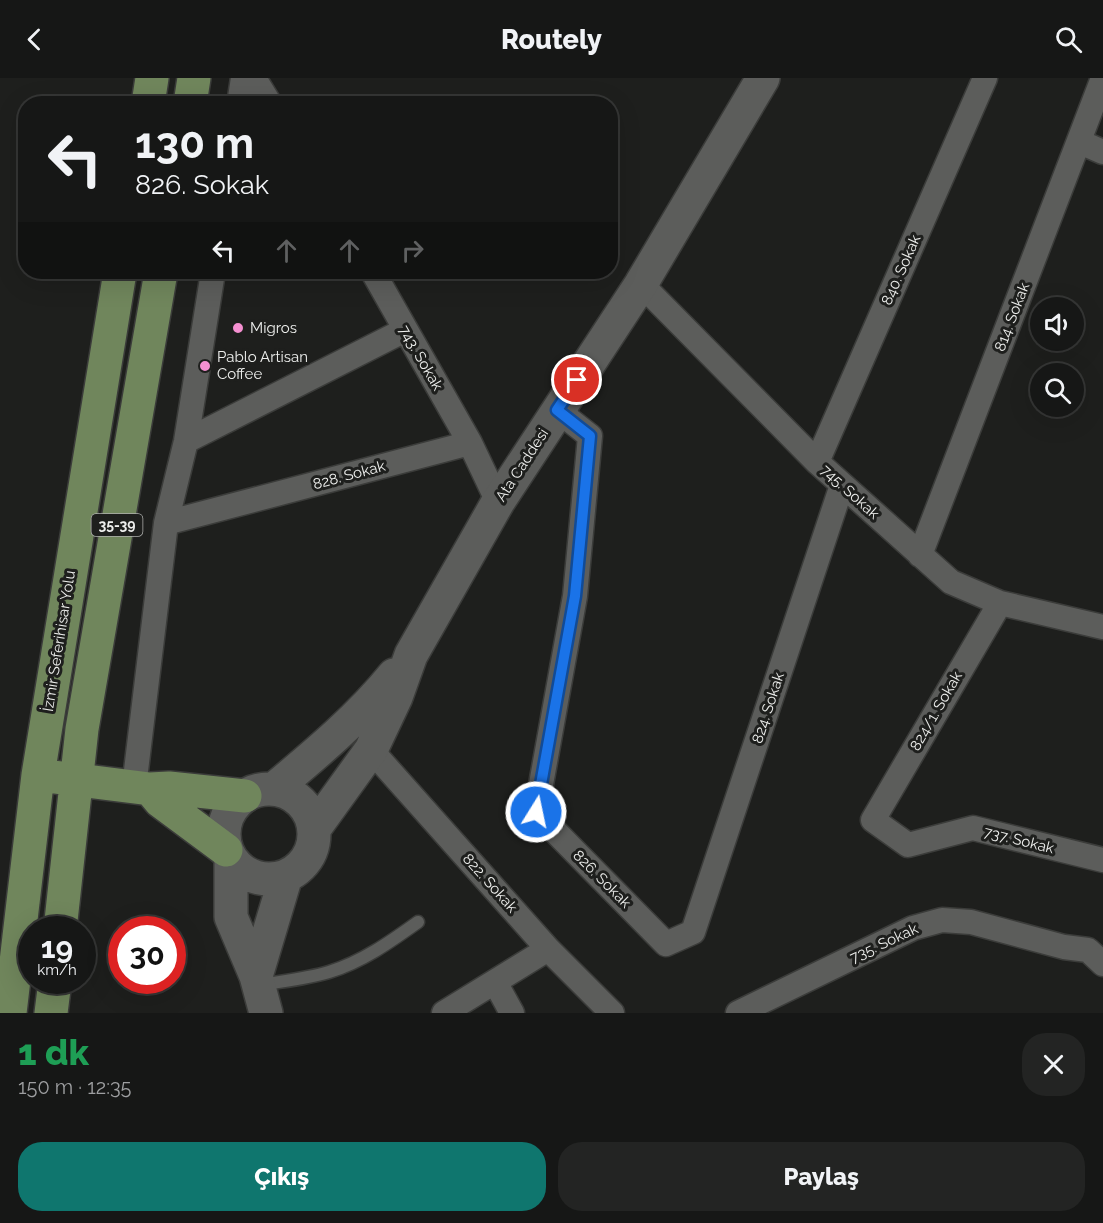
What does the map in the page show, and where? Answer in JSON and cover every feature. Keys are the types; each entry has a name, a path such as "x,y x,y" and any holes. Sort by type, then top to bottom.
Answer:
{"main road":[{"path":"149,96 152,78"},
{"path":"191,96 194,78"},
{"name":"Ata Caddesi","path":"314,829 371,750 396,697 411,655 498,502 641,284 763,78"},
{"name":"İzmir Seferihisar Yolu","path":"10,1013 38,775 119,279"},
{"name":"35-39","path":"62,916 82,729 160,279"},
{"path":"260,992 231,917 229,854 224,835 226,820 233,806 259,793 333,740 373,701 411,655"},
{"path":"38,775 142,788 288,793 301,802 310,815 314,829 313,843 308,857 286,876 272,879 257,878 244,872 229,854 142,788"},
{"path":"260,992 286,876"},
{"path":"51,1013 53,994"}],"street":[{"path":"240,96 243,78"},
{"path":"254,78 265,96"},
{"name":"840. Sokak","path":"817,462 986,78"},
{"name":"814. Sokak","path":"920,555 1103,78"},
{"path":"1080,142 1103,152"},
{"path":"142,788 166,523 186,441 212,279"},
{"name":"743. Sokak","path":"377,279 470,444"},
{"name":"745. Sokak","path":"641,284 817,462 951,582 1000,603 1103,627"},
{"path":"186,441 405,330"},
{"name":"826. Sokak","path":"557,410 590,436 575,596 536,812 666,944 693,932"},
{"path":"470,444 498,502"},
{"name":"828. Sokak","path":"166,523 470,444"},
{"name":"824. Sokak","path":"693,932 842,485"},
{"name":"824/1. Sokak","path":"873,820 1000,603"},
{"name":"822. Sokak","path":"371,750 548,949 612,1013"},
{"name":"737. Sokak","path":"873,820 908,845 972,828 1103,860"},
{"name":"735. Sokak","path":"738,1013 913,928 942,920 970,922 1088,950 1103,964"},
{"path":"444,1013 548,949"},
{"path":"495,982 512,1013"}],"lane":[{"path":"260,992 352,963 390,943 418,922"}],"place":[{"name":"Migros","path":"238,328"},
{"name":"Pablo Artisan Coffee","path":"205,366"}],"route":[{"path":"536,812 575,596 590,436 557,410 577,380"}]}
